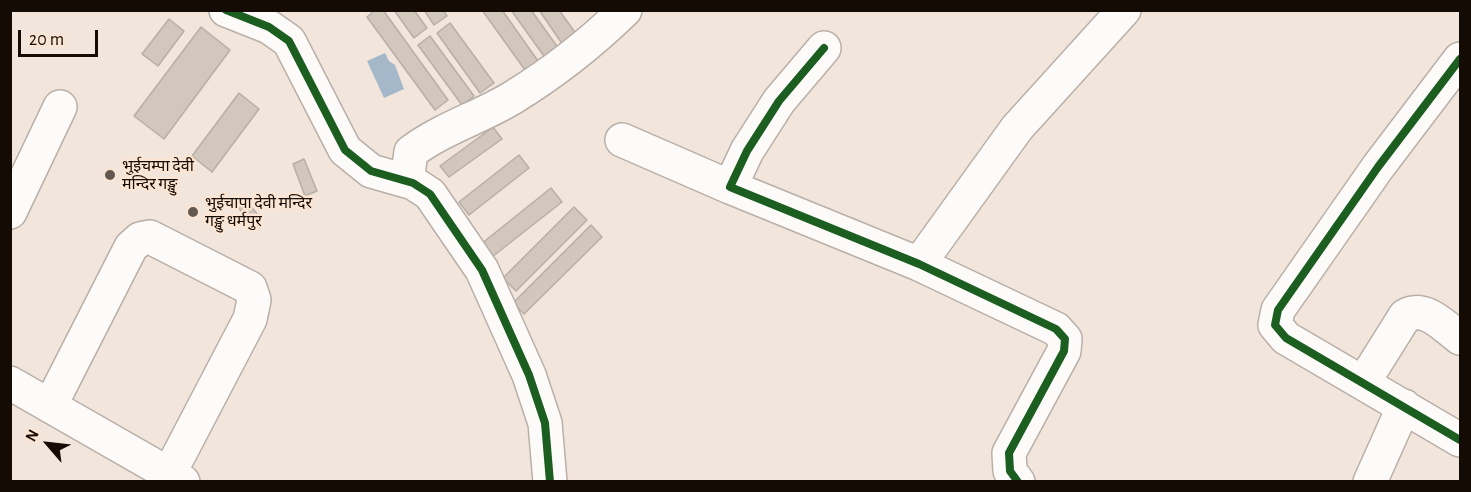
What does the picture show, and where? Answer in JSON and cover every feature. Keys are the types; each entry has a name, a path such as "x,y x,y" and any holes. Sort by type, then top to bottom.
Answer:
{"street":[{"path":"226,10 269,27 289,41 345,150 370,171 407,181 430,194 482,270 529,375 542,414 550,482"},
{"path":"407,181 411,152 434,135 511,98 587,47 625,10"},
{"path":"919,264 1017,128 1124,10"},
{"path":"730,187 747,151 779,101 824,48"},
{"path":"1461,59 1378,166 1278,310 1275,325 1286,338 1461,440"},
{"path":"10,212 60,107"},
{"path":"622,140 919,264 1056,329 1065,339 1064,351 1009,453 1010,471 1018,482"},
{"path":"10,383 50,406 176,478 250,319 254,300 250,288 150,237 140,239 131,247 50,406"},
{"path":"1363,383 1405,316 1413,311 1422,311 1461,338"},
{"path":"1370,482 1404,406"}],"water":[{"path":"385,53 389,61 395,65 404,89 384,98 367,61"}],"building":[{"path":"375,10 383,10 448,100 435,110 367,17"},
{"path":"394,10 414,10 427,28 414,38"},
{"path":"424,10 443,10 447,16 434,25"},
{"path":"482,10 502,10 538,61 525,70"},
{"path":"511,10 531,10 559,49 546,59"},
{"path":"539,10 559,10 577,35 563,45"},
{"path":"169,19 184,31 158,66 142,54"},
{"path":"450,23 494,83 480,93 437,33"},
{"path":"201,27 230,50 164,139 134,116"},
{"path":"430,36 474,96 462,105 418,45"},
{"path":"239,93 259,109 212,172 192,156"},
{"path":"493,127 502,139 449,177 440,166"},
{"path":"519,155 529,168 469,215 459,202"},
{"path":"304,159 317,191 305,196 293,164"},
{"path":"551,188 562,202 492,257 481,244"},
{"path":"245,200 260,217 252,224 237,206"},
{"path":"574,207 587,220 516,291 503,278"},
{"path":"591,225 602,237 524,314 513,303"}],"cycle path":[{"path":"226,10 269,27 289,41 345,150 371,171 413,183 430,194 482,270 529,375 545,423 550,482"},
{"path":"824,48 779,101 747,151 730,187 919,264 1056,329 1065,339 1064,351 1009,453 1010,471 1018,482"},
{"path":"1460,59 1378,167 1278,310 1275,325 1286,338 1460,440"}],"place":[{"name":"भुईचम्पा देवी मन्दिर गङ्खु","path":"110,175"},
{"name":"भुईचापा देवी मन्दिर गङ्खु धर्मपुर","path":"193,212"}]}
